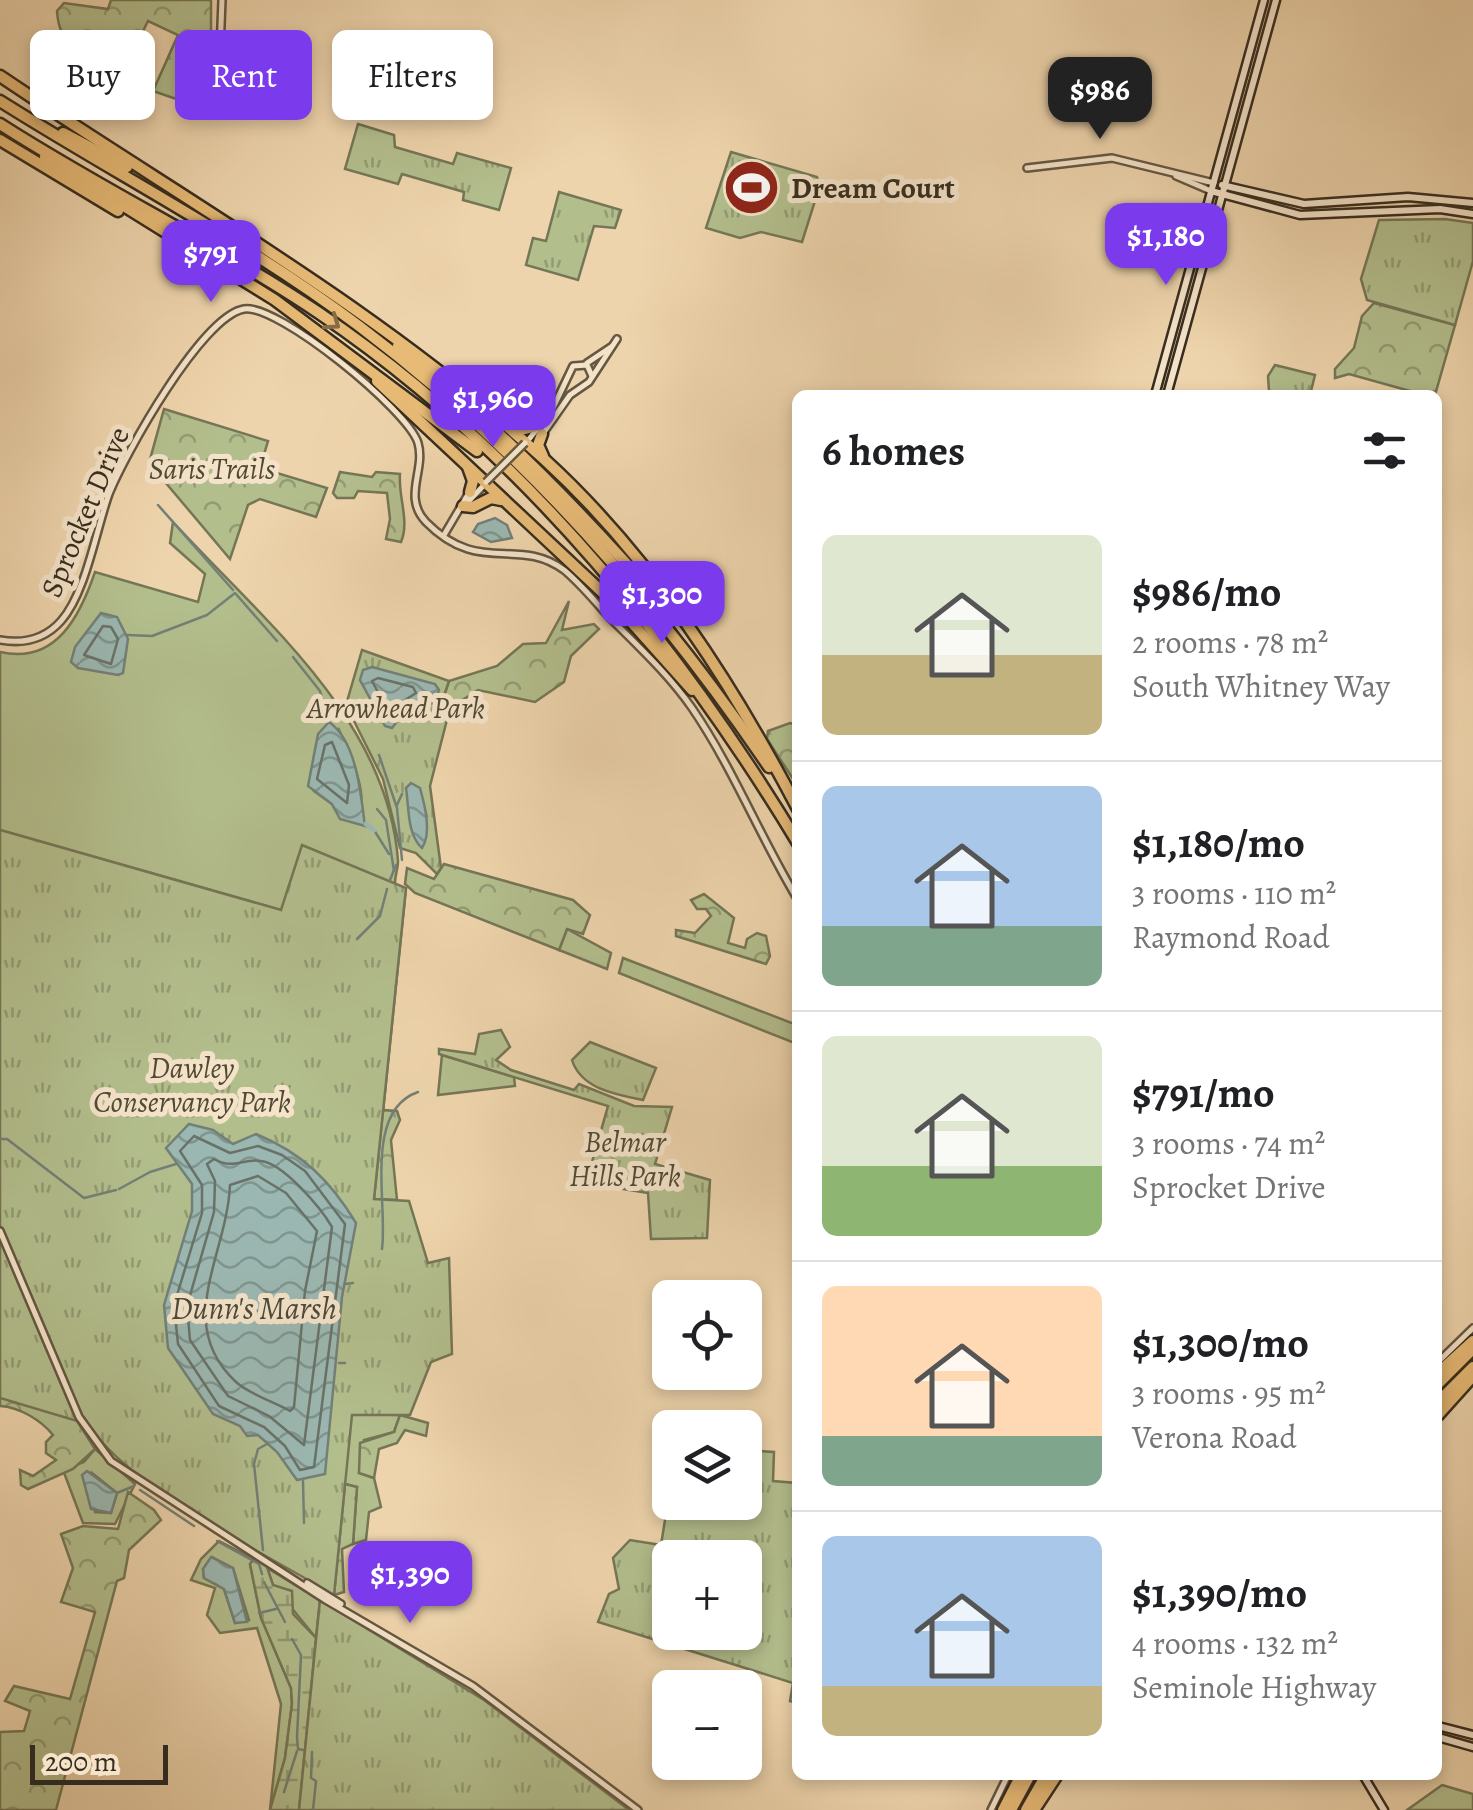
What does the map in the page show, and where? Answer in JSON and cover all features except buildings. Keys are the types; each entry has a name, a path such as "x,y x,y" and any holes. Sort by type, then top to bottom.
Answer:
{"highway":[{"path":"0,79 327,288 414,349 547,461 658,586 745,712 792,798"},
{"path":"0,101 195,203"},
{"path":"0,101 297,282 449,398 543,487 640,595 698,667 792,800"},
{"path":"4,127 64,170 319,331 451,430 546,510"},
{"path":"4,127 228,254 332,322 437,406 546,510 632,603 739,751 792,834"},
{"path":"0,140 91,196 204,255"},
{"path":"327,288 458,393 534,464 591,521 704,652"},
{"path":"319,331 486,482 646,637 739,751"},
{"path":"508,427 540,430 538,445 547,461"},
{"path":"467,466 474,480 470,492"},
{"path":"463,506 474,507 491,498 506,503"},
{"path":"1442,1369 1473,1341"},
{"path":"1442,1380 1473,1349"},
{"path":"1442,1398 1473,1367"},
{"path":"1442,1411 1473,1376"},
{"path":"1003,1810 1018,1780"},
{"path":"1011,1810 1027,1780"},
{"path":"1026,1810 1043,1780"},
{"path":"1034,1810 1054,1780"}],"main road":[{"path":"1156,390 1264,0"},
{"path":"1169,390 1276,0"},
{"path":"1213,187 1300,216 1440,209 1473,214"},
{"path":"1223,190 1304,204 1408,197 1473,203"},
{"path":"1442,1727 1473,1736"},
{"path":"1442,1738 1473,1747"},
{"path":"1367,1780 1384,1810"}],"street":[{"path":"221,30 222,0"},
{"path":"1027,168 1112,158 1213,187"},
{"name":"Sprocket Drive","path":"0,640 36,639 53,629 71,606 112,487 160,399 216,324 246,308 277,316 408,424 420,454 414,490 417,508 444,536"},
{"path":"463,506 540,430 581,386 591,379 616,341 584,364 574,366 540,430"},
{"path":"584,364 590,368 591,379"},
{"path":"569,376 581,386"},
{"path":"486,482 478,482 470,492 444,536 481,555 523,554 550,562 580,586 694,711 792,889"},
{"path":"0,1231 79,1418 111,1461 492,1699 638,1810"},
{"path":"1442,1358 1473,1328"},
{"path":"990,1810 1005,1780"}],"green space":[{"path":"111,0 211,0 211,30 175,30 175,34 148,21 144,30 61,30 57,11 64,3 108,9"},
{"path":"175,42 175,99 155,92"},
{"path":"358,124 394,135 395,147 453,164 457,153 511,168 499,210 463,200 464,192 402,174 398,184 345,169"},
{"path":"731,152 817,177 820,185 802,242 761,232 740,238 706,228"},
{"path":"559,192 621,210 615,228 594,226 578,280 526,265 533,238 546,241"},
{"path":"1445,219 1473,223 1473,261 1455,325 1367,300 1361,279 1379,220"},
{"path":"1374,303 1455,325 1436,390 1406,390 1349,374 1335,378 1335,369 1354,348 1362,316"},
{"path":"1275,365 1315,375 1311,390 1269,390 1268,376"},
{"name":"Saris Trails","path":"164,409 268,441 260,468 327,488 316,517 260,499 248,505 230,559 149,463"},
{"path":"340,472 372,477 376,472 400,474 404,526 401,542 386,539 390,519 387,493 358,491 354,498 337,498 333,493"},
{"path":"173,522 281,635 346,718 371,762 389,810 398,861 395,883 281,910 0,830 0,652 20,654 51,644 73,620 95,572 198,602 205,574 170,543","holes":["339,730 360,788 362,800 356,820 341,819 332,804 314,791"]},
{"path":"569,601 562,630 594,624 599,629 571,656 564,682 535,702 478,690 450,708 441,705 449,681 497,666 523,644 546,643"},
{"name":"Arrowhead Park","path":"362,650 449,681 441,704 450,708 430,786 441,868 437,874 416,853 400,848 383,779 346,705"},
{"path":"792,724 792,777 767,739 768,731"},
{"name":"Dawley Conservancy Park","path":"0,830 281,910 302,845 406,888 374,1199 409,1201 428,1263 449,1258 452,1354 431,1362 410,1415 352,1415 334,1595 162,1493 103,1443 84,1418 77,1421 0,1398"},
{"path":"444,864 573,900 590,915 583,934 567,929 559,950 415,893 405,884 407,868 434,879"},
{"path":"406,888 352,1414 400,1415 394,1432 364,1440 359,1473 374,1478 381,1507 369,1512 366,1540 353,1544 357,1487 345,1484 334,1595 317,1584"},
{"path":"704,894 734,918 728,943 745,948 747,939 757,933 766,936 770,956 766,964 676,936 676,930 695,933 711,916 706,909 697,909 691,900"},
{"path":"567,929 611,953 607,969 559,950"},
{"path":"623,958 792,1023 792,1042 619,973"},
{"name":"Belmar Hills Park","path":"501,1030 510,1047 496,1060 511,1070 574,1090 579,1084 634,1106 672,1107 655,1164 710,1180 707,1238 651,1239 648,1193 586,1183 608,1106 439,1054 439,1049 475,1054 479,1034"},
{"path":"590,1042 656,1068 643,1100 601,1089 583,1078 572,1060"},
{"path":"442,1055 514,1077 515,1086 438,1095"},
{"path":"383,1110 397,1111 400,1120 391,1140 397,1200 374,1199"},
{"path":"0,1244 77,1421 95,1449 73,1469 28,1489 21,1485 20,1470 33,1476 56,1460 46,1453 46,1442 53,1435 48,1429 22,1412 0,1406"},
{"path":"400,1415 428,1423 426,1436 405,1430 397,1443 379,1449 374,1478 359,1473 360,1443 394,1432"},
{"path":"95,1449 135,1484 115,1524 83,1523 63,1470 84,1462","holes":["92,1473 117,1493 111,1513 95,1512"]},
{"path":"762,1451 774,1452 773,1481 792,1483 792,1683 762,1673 762,1670 688,1650 762,1650 762,1540 662,1540 665,1520 762,1520"},
{"path":"345,1484 357,1487 353,1544 342,1549 344,1592 334,1595"},
{"path":"128,1492 154,1510 161,1520 129,1550 124,1578 117,1581 56,1810 0,1810 0,1732 24,1731 30,1711 5,1701 14,1686 70,1699 95,1612 61,1602 73,1568 61,1534 83,1526 118,1529"},
{"path":"630,1540 652,1544 652,1639 598,1622 609,1594 619,1589 613,1558"},
{"path":"219,1541 254,1559 250,1564 261,1618 291,1688 285,1758 270,1810 281,1704 257,1628 220,1633 207,1615 215,1588 191,1580 201,1559","holes":["212,1557 233,1568 249,1620 235,1623 224,1589 204,1578 203,1569"]},
{"path":"254,1559 267,1567 273,1585 292,1591 293,1614 316,1638 299,1810 270,1810 285,1758 291,1688 261,1618 250,1564"},
{"path":"267,1568 320,1600 316,1638 273,1585"},
{"path":"320,1600 484,1700 629,1810 299,1810"},
{"path":"1442,1785 1473,1794 1473,1810 1407,1810"}],"water":[{"path":"495,518 507,525 512,538 491,542 473,532 478,524"},
{"path":"101,613 117,617 128,639 123,673 118,675 78,668 71,662 75,647"},
{"path":"372,667 435,684 439,690 435,703 408,707 392,728 385,726 360,680 363,670"},
{"path":"329,722 339,731 352,757 365,826 340,819 332,804 308,786 318,734"},
{"path":"411,783 420,788 425,811 427,835 422,848 410,820 406,788"},
{"name":"Dunn's Marsh","path":"189,1124 213,1130 233,1144 256,1134 287,1150 325,1181 356,1223 342,1297 325,1474 297,1480 277,1452 258,1435 247,1436 240,1426 213,1414 168,1348 164,1305 192,1211 192,1184 166,1148"},
{"path":"87,1471 117,1493 111,1513 91,1509 82,1475"},
{"path":"211,1557 233,1568 247,1622 235,1623 224,1589 204,1578 203,1569"}],"waterway":[{"path":"158,505 233,590"},
{"path":"127,635 152,636 207,615 235,593 277,641"},
{"path":"293,657 320,691 329,722"},
{"path":"379,755 397,808 402,860"},
{"path":"397,805 402,794"},
{"path":"377,809 386,820 394,871"},
{"path":"366,824 374,830"},
{"path":"374,830 389,854"},
{"path":"390,880 396,865"},
{"path":"357,939 380,916 387,889"},
{"path":"382,1249 384,1138 390,1118 401,1102 418,1092"},
{"path":"0,1139 7,1139 84,1198 116,1190"},
{"path":"119,1189 150,1172 176,1164"},
{"path":"345,1284 353,1283"},
{"path":"339,1363 345,1363"},
{"path":"263,1550 254,1464 258,1449 267,1444"},
{"path":"303,1481 304,1523"},
{"path":"117,1493 134,1486"},
{"path":"140,1490 194,1526"},
{"path":"217,1541 259,1564 262,1574"},
{"path":"264,1582 285,1622"},
{"path":"259,1613 276,1609"},
{"path":"292,1639 301,1655 297,1737 298,1749 303,1750"},
{"path":"284,1792 297,1751"},
{"path":"312,1752 311,1778 316,1781 313,1810"}],"place":[{"name":"Dream Court","path":"752,188"}]}
